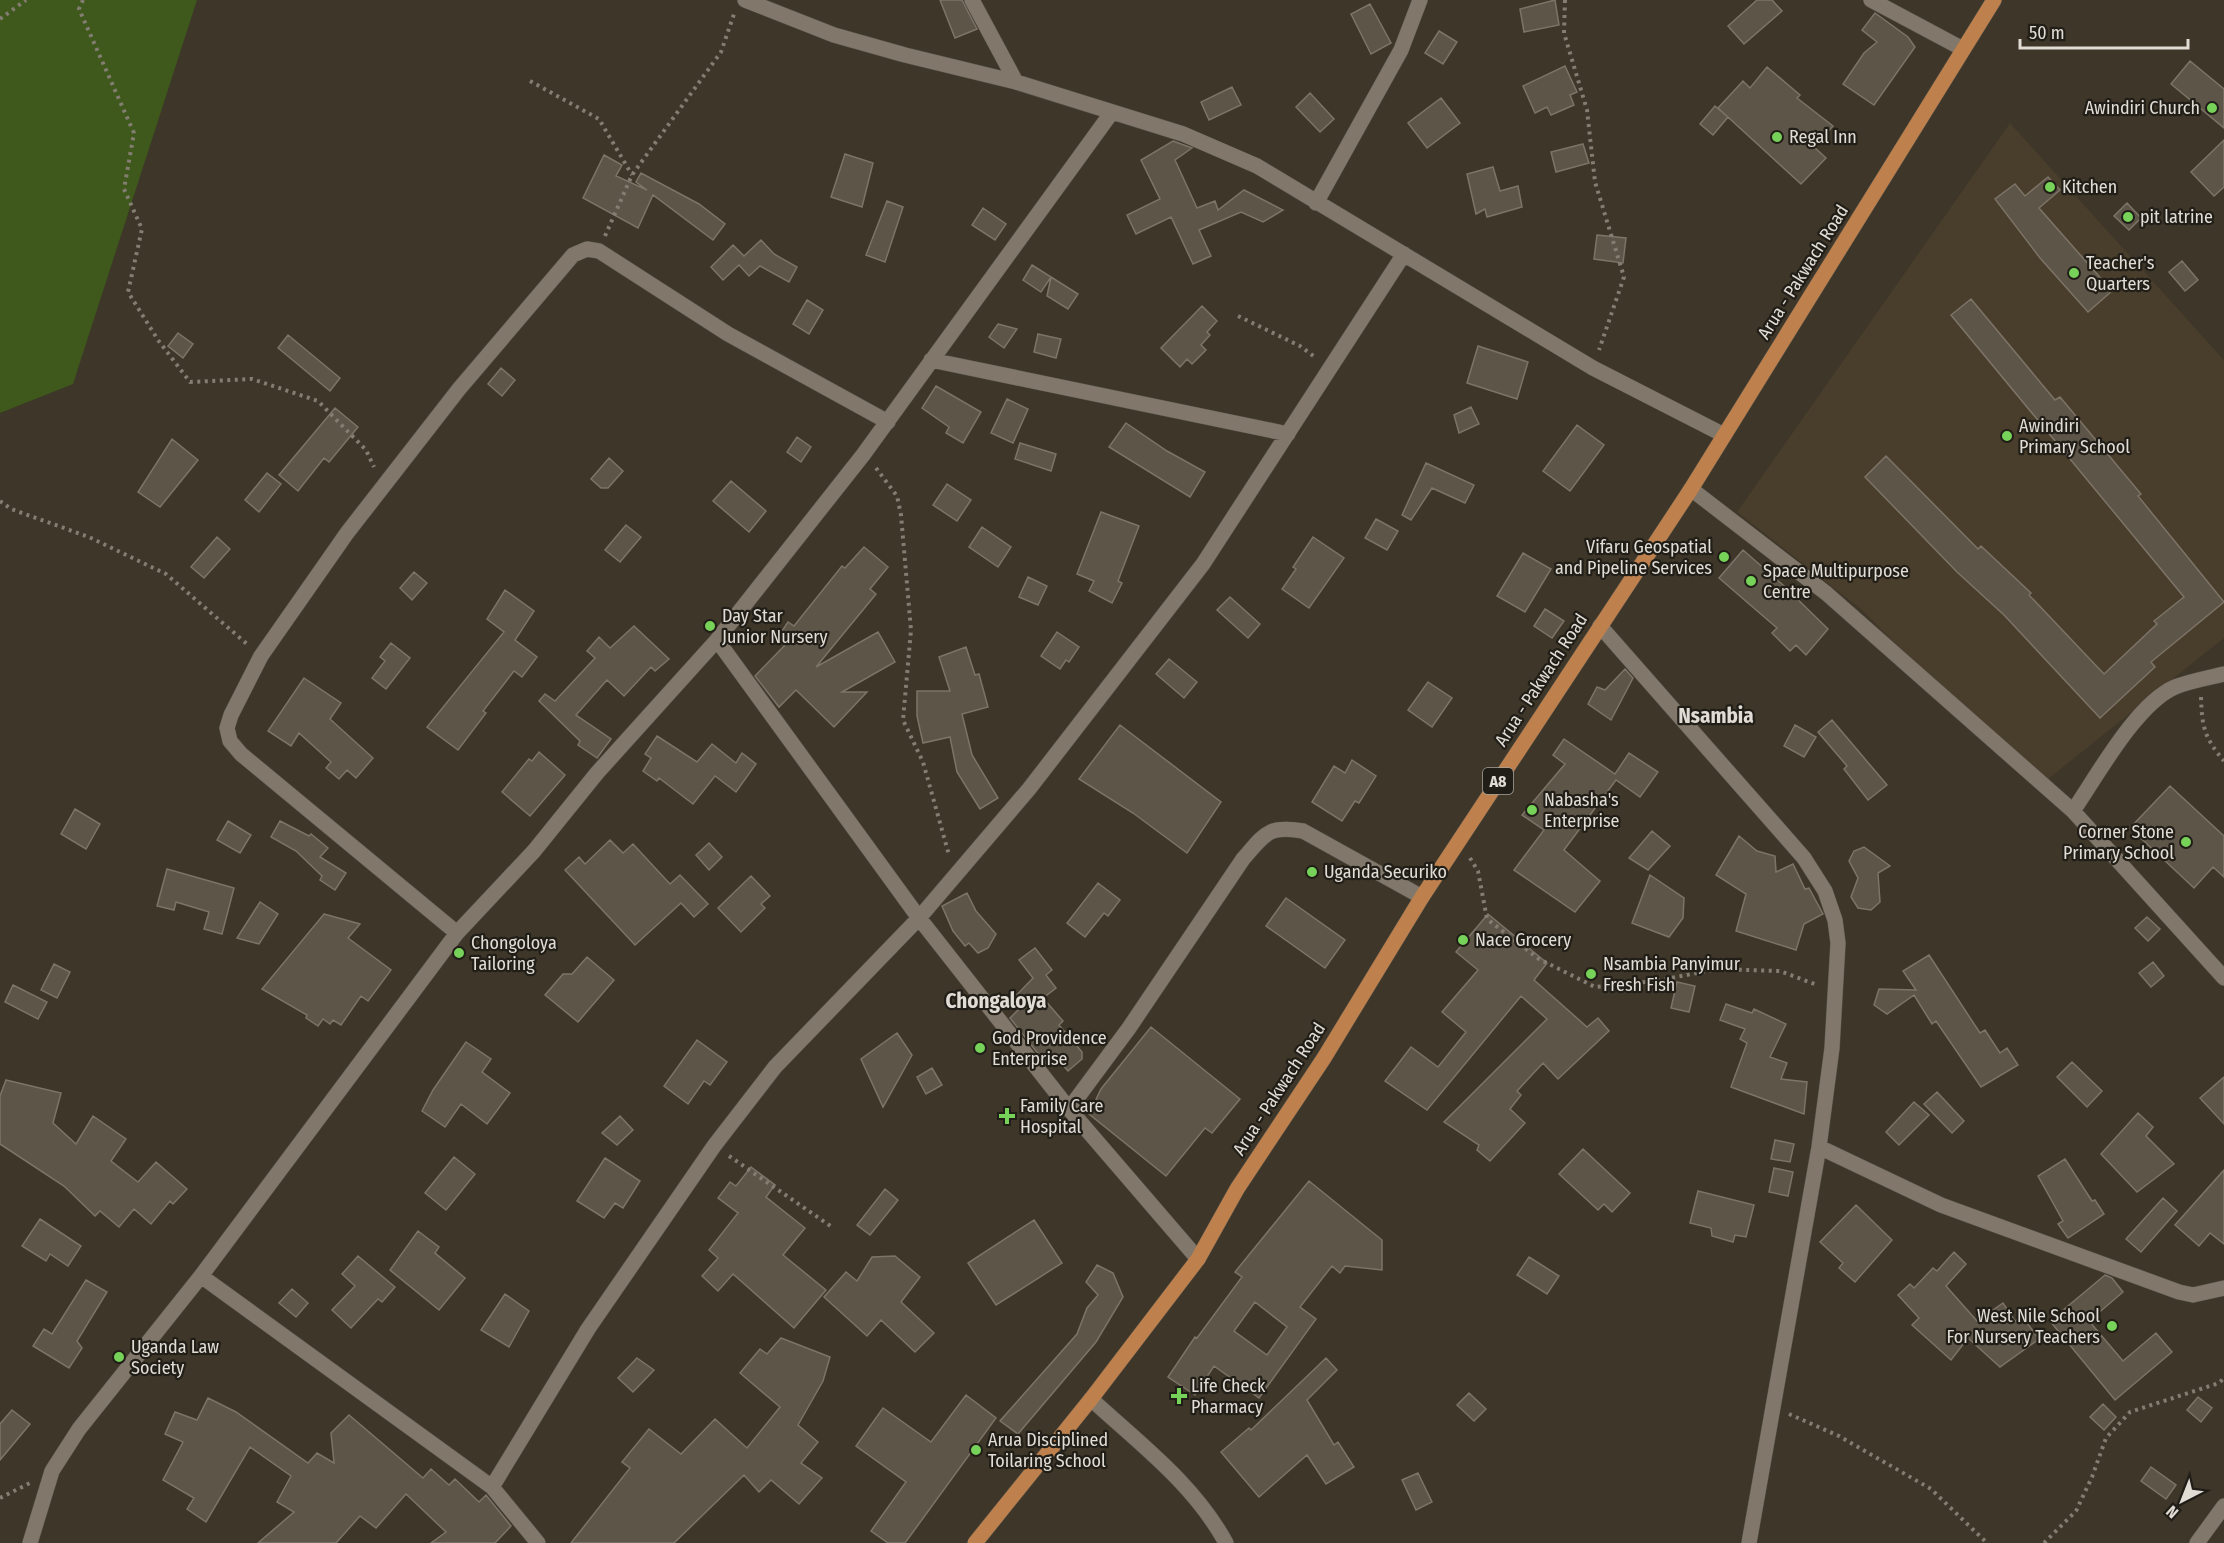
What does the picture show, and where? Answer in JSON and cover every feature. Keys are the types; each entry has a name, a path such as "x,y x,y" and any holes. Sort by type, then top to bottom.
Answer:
{"main road":[{"name":"Arua - Pakwach Road","path":"975,1543 1198,1259 1238,1189 1324,1058 1422,897 1691,489 1994,0"}],"street":[{"path":"972,0 1016,82"},
{"path":"1316,203 1401,50 1420,0"},
{"path":"1871,0 1963,49"},
{"path":"740,5 904,56 1016,82 1183,134 1257,166 1593,368 1724,435"},
{"path":"30,1543 51,1471 80,1429 201,1276 458,933 534,851 597,773 717,640 863,455 1112,112"},
{"path":"458,933 241,754 230,741 226,728 261,656 347,533 459,389 573,255 587,249 599,251 657,291 728,334 888,422"},
{"path":"492,1487 588,1329 714,1146 775,1067 919,918 954,874 1029,789 1203,564 1404,254"},
{"path":"931,360 1288,434"},
{"path":"1691,489 1826,593 2073,811 2224,978"},
{"path":"1600,626 1804,858 1826,891 1835,920 1838,943 1832,1048 1819,1147 1749,1543"},
{"path":"717,640 919,918 1069,1109 1198,1259"},
{"path":"2073,811 2140,714 2158,697 2175,687 2224,674"},
{"path":"1069,1109 1129,1028 1243,859 1263,836 1280,827 1303,831 1422,897"},
{"path":"1819,1147 1941,1204 2179,1292 2193,1295 2224,1288"},
{"path":"201,1276 492,1487 538,1543"},
{"path":"1090,1399 1190,1489 1212,1517 1226,1543"},
{"path":"2197,1543 2224,1506"}],"path":[{"path":"0,20 26,0"},
{"path":"83,0 79,9 134,133 124,189 142,229 129,292 158,340 190,382 252,379 318,401 366,450 384,487"},
{"path":"1565,0 1564,33 1587,110 1595,182 1624,278 1593,368"},
{"path":"599,251 632,175 721,52 740,5"},
{"path":"530,81 599,119 632,175"},
{"path":"1238,316 1300,346 1330,369"},
{"path":"863,455 885,478 897,496 901,515 911,630 903,720 923,762 940,815 954,874"},
{"path":"0,501 11,509 88,537 166,574 261,656"},
{"path":"2200,680 2202,727 2210,744 2224,761"},
{"path":"1458,843 1478,871 1487,919 1539,959 1595,987 1656,981 1717,969 1780,971 1835,991"},
{"path":"714,1146 832,1227"},
{"path":"2044,1543 2076,1511 2092,1477 2106,1438 2130,1412 2219,1383 2224,1378"},
{"path":"1772,1407 1839,1436 1931,1489 1987,1543"},
{"path":"0,1498 51,1471"}],"shaded area":[{"name":"Awindiri Primary School","path":"2010,123 2224,360 2224,638 2047,780 1894,642 1863,611 1737,512"}],"green space":[{"path":"0,0 197,0 73,384 0,413"}],"building":[{"path":"940,0 962,0 977,29 955,38"},
{"path":"1555,0 1559,25 1524,32 1520,9"},
{"path":"1757,0 1772,0 1782,11 1744,44 1728,26"},
{"path":"1370,4 1391,43 1371,54 1351,14"},
{"path":"1875,13 1908,37 1915,47 1874,105 1843,84 1864,53 1877,42 1862,30"},
{"path":"1439,31 1457,42 1443,64 1425,53"},
{"name":"Awindiri Church","path":"2190,61 2224,89 2224,128 2171,84"},
{"path":"1565,66 1577,92 1570,95 1574,105 1551,115 1547,107 1535,113 1523,86"},
{"name":"Regal Inn","path":"1767,67 1800,95 1797,98 1833,126 1814,147 1826,158 1801,184 1718,108 1743,81 1750,88"},
{"path":"1232,87 1241,105 1209,120 1201,102"},
{"path":"1310,93 1334,119 1320,132 1296,107"},
{"path":"1441,98 1460,123 1427,148 1408,123"},
{"path":"1715,106 1728,117 1713,135 1700,124"},
{"path":"2224,140 2224,187 2214,196 2191,172"},
{"path":"1173,141 1192,148 1175,160 1197,208 1215,201 1218,210 1244,190 1283,210 1263,222 1241,212 1199,230 1211,256 1193,264 1171,217 1136,234 1127,215 1160,199 1141,160"},
{"path":"1583,144 1589,163 1556,172 1551,152"},
{"path":"845,154 873,163 862,207 831,197"},
{"path":"604,155 622,165 616,176 647,190 636,182 641,173 699,204 725,224 713,240 653,195 638,228 583,198"},
{"path":"1493,167 1500,191 1518,186 1522,207 1487,217 1485,209 1476,214 1467,174"},
{"path":"2048,177 2060,190 2039,208 2112,291 2088,312 2040,258 1995,199 2015,184 2025,196"},
{"path":"887,201 903,207 885,262 866,255"},
{"name":"pit latrine","path":"2127,203 2141,218 2129,230 2114,216"},
{"path":"983,208 1006,224 995,240 972,225"},
{"path":"1597,235 1626,238 1623,263 1594,259"},
{"path":"761,240 774,254 797,267 789,282 760,266 749,276 739,265 723,280 711,267 733,245 744,256"},
{"path":"2182,261 2198,280 2185,291 2169,272"},
{"path":"1032,265 1051,277 1041,292 1023,280"},
{"path":"1051,277 1078,294 1068,309 1047,296"},
{"path":"1971,299 2055,400 2060,397 2141,494 2138,496 2224,602 2151,662 2155,667 2100,718 2004,615 1957,572 1865,477 1886,456 1978,549 1981,546 2031,593 2029,595 2104,674 2157,624 2154,621 2184,597 1951,315"},
{"path":"807,300 823,310 809,334 793,324"},
{"path":"1202,306 1217,321 1207,332 1210,335 1201,345 1206,350 1192,364 1187,359 1180,367 1161,348"},
{"path":"998,324 1017,329 1004,348 989,337"},
{"path":"178,333 193,344 183,358 168,346"},
{"path":"1038,334 1061,339 1056,358 1034,352"},
{"path":"288,335 340,378 330,391 278,348"},
{"path":"1478,346 1528,362 1517,399 1467,383"},
{"path":"501,368 515,380 502,396 488,384"},
{"path":"936,386 981,412 963,443 946,433 949,427 922,408"},
{"path":"1007,399 1028,409 1013,443 991,433"},
{"path":"1471,407 1479,424 1459,433 1454,415"},
{"path":"335,408 358,427 329,462 324,458 298,491 279,475"},
{"path":"1126,423 1167,451 1205,472 1190,497 1109,447"},
{"path":"1577,425 1604,445 1570,491 1543,471"},
{"path":"797,437 811,447 801,462 787,452"},
{"path":"172,439 198,460 160,507 138,492"},
{"path":"1020,443 1056,454 1051,471 1015,459"},
{"path":"609,458 623,471 608,488 601,488 591,479"},
{"path":"1426,463 1474,485 1465,503 1432,488 1411,520 1402,515"},
{"path":"267,473 281,484 259,512 245,500"},
{"path":"731,481 766,511 749,532 713,501"},
{"path":"947,484 971,500 957,521 933,505"},
{"path":"1101,512 1139,526 1118,581 1122,583 1112,603 1089,591 1094,581 1077,574"},
{"path":"1376,519 1398,531 1387,550 1365,538"},
{"path":"626,525 641,537 620,562 605,550"},
{"path":"982,527 1011,547 998,567 969,547"},
{"path":"217,537 230,549 204,578 191,567"},
{"path":"1313,537 1344,558 1309,608 1282,589 1296,569 1293,567"},
{"path":"864,547 888,567 870,589 876,594 816,667 878,632 895,662 842,692 867,692 834,727 796,690 779,707 755,676 785,645 776,640 788,622 794,626 842,566 845,568"},
{"path":"1743,550 1828,629 1806,655 1796,645 1790,651 1772,633 1777,628 1719,578"},
{"path":"1523,553 1551,569 1525,612 1497,596"},
{"path":"414,572 427,583 412,600 400,588"},
{"path":"1028,577 1047,586 1038,605 1019,597"},
{"path":"505,590 534,611 515,640 537,657 522,677 514,671 483,711 486,713 458,750 427,727 504,632 487,619"},
{"path":"1230,597 1260,624 1248,638 1217,610"},
{"path":"1545,609 1564,621 1552,638 1534,626"},
{"path":"634,626 669,659 655,671 651,667 624,696 607,680 576,715 611,739 597,758 578,745 580,741 539,701 545,694 555,701 595,658 587,651 599,637 610,648"},
{"path":"1057,632 1079,647 1069,662 1066,660 1060,669 1041,656"},
{"path":"391,643 410,658 386,689 372,678 385,661 380,657"},
{"path":"966,647 975,675 979,674 988,707 962,714 972,755 998,798 980,809 957,772 950,737 923,743 917,716 917,691 950,691 939,657"},
{"path":"1169,659 1197,682 1184,698 1156,674"},
{"path":"1625,669 1633,678 1611,720 1588,704 1597,687 1605,690"},
{"path":"304,678 341,703 330,719 373,758 356,778 347,770 339,779 326,768 331,762 299,733 291,746 268,731"},
{"path":"1428,682 1452,698 1432,727 1408,710"},
{"path":"1832,720 1887,785 1868,800 1844,769 1847,766 1818,732"},
{"path":"1120,725 1221,802 1187,853 1133,813 1079,779"},
{"path":"1795,725 1816,737 1804,757 1784,746"},
{"path":"657,736 697,762 712,744 736,763 742,753 756,764 736,792 715,776 693,804 659,778 657,781 643,771 651,758 645,754"},
{"path":"1564,739 1615,774 1629,753 1658,772 1640,797 1616,780 1564,850 1600,881 1575,912 1514,870 1544,830 1522,815 1565,764 1553,755"},
{"path":"539,752 565,775 530,816 502,792 529,759 532,761"},
{"path":"1352,760 1376,776 1359,803 1355,801 1342,821 1312,802 1334,766 1345,773"},
{"path":"2170,786 2224,836 2224,877 2213,867 2194,888 2130,828"},
{"path":"75,809 100,824 86,849 61,834"},
{"path":"228,821 251,835 240,853 217,840"},
{"path":"280,821 309,836 311,834 328,848 320,857 346,873 335,890 320,880 322,876 296,851 271,837"},
{"path":"1652,831 1670,846 1648,870 1629,858"},
{"path":"1739,836 1757,851 1775,856 1776,872 1793,864 1805,889 1809,888 1823,914 1804,924 1796,950 1736,931 1746,894 1716,875"},
{"path":"610,840 623,853 633,844 670,884 680,875 708,904 694,917 681,903 635,945 565,870 579,857 585,864"},
{"path":"709,843 722,857 709,870 696,855"},
{"path":"1864,847 1890,866 1878,873 1880,902 1871,910 1858,908 1851,897 1858,878 1849,861 1854,851"},
{"path":"167,869 234,888 222,934 204,929 209,912 176,902 174,910 157,906"},
{"path":"1650,875 1684,898 1683,918 1669,937 1632,923"},
{"path":"751,876 770,896 761,904 765,908 741,932 718,908"},
{"path":"1098,883 1120,900 1108,916 1104,913 1085,937 1067,923"},
{"path":"967,893 976,911 996,934 988,948 978,953 969,943 965,946 953,931 942,906"},
{"path":"1286,898 1345,940 1325,968 1266,926"},
{"path":"260,902 278,914 259,944 237,938"},
{"path":"324,914 360,924 348,938 391,970 368,1001 361,996 341,1025 333,1020 330,1024 323,1019 318,1026 306,1018 307,1015 262,989"},
{"path":"1488,914 1547,963 1534,980 1587,1027 1598,1018 1609,1031 1558,1079 1543,1063 1517,1091 1521,1095 1510,1109 1525,1123 1490,1161 1477,1150 1479,1145 1444,1122 1547,1019 1521,996 1427,1110 1385,1081 1411,1047 1438,1067 1466,1032 1442,1012 1478,970 1456,952"},
{"path":"2147,917 2160,929 2148,941 2135,928"},
{"path":"1035,948 1052,970 1046,975 1056,988 1043,998 1063,1021 1059,1025 1082,1052 1082,1059 1068,1071 1056,1057 1047,1065 1010,1018 1019,1009 1011,1001 1033,978 1019,960"},
{"path":"1929,955 1980,1033 1985,1030 2000,1053 2007,1048 2018,1065 1981,1087 1936,1021 1932,1024 1914,995 1887,1014 1874,1005 1879,989 1916,990 1903,971"},
{"path":"587,957 614,980 578,1022 545,995 563,974 572,974"},
{"path":"2153,962 2164,976 2151,987 2139,973"},
{"path":"54,964 70,972 57,998 41,990"},
{"path":"1677,982 1695,986 1689,1012 1671,1008"},
{"path":"13,985 47,1002 38,1019 5,1002"},
{"path":"1726,1004 1752,1013 1754,1009 1786,1024 1770,1057 1787,1063 1781,1079 1807,1082 1804,1114 1731,1087 1747,1043 1740,1039 1745,1029 1720,1020"},
{"path":"1151,1027 1240,1099 1212,1133 1205,1128 1166,1176 1089,1114 1101,1089"},
{"path":"897,1033 912,1055 883,1107 861,1059"},
{"path":"697,1040 727,1062 710,1085 704,1081 688,1104 664,1086"},
{"path":"466,1042 491,1059 482,1072 510,1093 487,1124 461,1104 445,1127 422,1111 433,1090"},
{"path":"2072,1062 2102,1091 2087,1107 2057,1077"},
{"path":"932,1068 942,1085 926,1094 917,1077"},
{"path":"2224,1077 2224,1124 2200,1098"},
{"path":"6,1080 61,1093 53,1123 76,1144 93,1116 126,1139 111,1161 138,1182 156,1162 187,1189 173,1204 170,1201 151,1224 134,1209 119,1227 100,1211 95,1216 64,1186 0,1144 0,1096"},
{"path":"1937,1092 1964,1121 1952,1133 1924,1104"},
{"path":"1914,1102 1929,1115 1899,1145 1886,1132"},
{"path":"2138,1113 2153,1127 2146,1136 2174,1164 2137,1192 2101,1154"},
{"path":"620,1116 633,1130 617,1145 602,1133"},
{"path":"1775,1140 1794,1144 1790,1162 1771,1159"},
{"path":"1583,1149 1630,1193 1612,1212 1604,1204 1598,1210 1559,1174"},
{"path":"454,1157 475,1174 446,1210 425,1193"},
{"path":"605,1158 640,1181 623,1208 615,1203 604,1218 577,1201"},
{"path":"2065,1159 2092,1201 2095,1200 2104,1214 2068,1238 2058,1224 2063,1221 2038,1176"},
{"path":"751,1167 775,1185 766,1197 805,1228 783,1255 826,1290 794,1328 733,1274 718,1291 702,1276 718,1258 709,1250 738,1213 718,1198 730,1182 736,1186"},
{"path":"1774,1168 1793,1172 1788,1196 1769,1192"},
{"path":"2224,1170 2224,1244 2210,1233 2199,1246 2175,1225"},
{"path":"1309,1181 1382,1240 1382,1270 1345,1266 1340,1273 1332,1266 1300,1307 1316,1319 1259,1398 1214,1366 1195,1395 1168,1377 1195,1337 1197,1338 1242,1277 1235,1272","holes":["1255,1302 1287,1327 1267,1355 1234,1331"]},
{"path":"885,1189 898,1200 870,1235 857,1225"},
{"path":"1698,1191 1754,1205 1746,1237 1735,1235 1733,1242 1712,1236 1711,1228 1690,1223"},
{"path":"2163,1198 2177,1211 2141,1252 2126,1239"},
{"path":"1856,1205 1892,1240 1855,1282 1839,1268 1843,1263 1820,1242"},
{"path":"40,1219 81,1246 68,1266 50,1254 46,1261 22,1246"},
{"path":"1034,1220 1062,1263 996,1305 968,1263"},
{"path":"418,1231 439,1247 435,1253 465,1278 439,1310 390,1270"},
{"path":"1954,1252 1966,1264 1946,1286 1977,1321 2003,1303 2015,1321 2022,1316 2039,1339 2000,1367 1968,1338 1951,1360 1912,1325 1919,1318 1898,1295 1910,1284 1914,1288 1933,1268 1937,1271"},
{"path":"358,1256 395,1287 382,1302 378,1299 351,1328 332,1310 355,1286 342,1274"},
{"path":"895,1256 920,1277 901,1302 934,1333 915,1352 881,1320 867,1336 824,1297 846,1272 857,1281 872,1257"},
{"path":"1529,1257 1559,1276 1547,1294 1517,1275"},
{"path":"1097,1265 1113,1273 1123,1297 1096,1342 1018,1434 1000,1421 1077,1334 1087,1308 1098,1295 1086,1282"},
{"path":"2105,1275 2112,1278 2123,1292 2089,1321 2123,1361 2156,1333 2172,1352 2115,1400 2050,1321"},
{"path":"86,1280 107,1292 77,1341 82,1348 69,1368 33,1346 44,1329 52,1334"},
{"path":"292,1289 308,1303 296,1317 279,1303"},
{"path":"505,1294 529,1311 509,1347 481,1330"},
{"path":"781,1338 830,1357 823,1381 798,1425 818,1442 801,1463 822,1478 799,1504 771,1480 759,1492 744,1475 674,1543 571,1543 630,1468 622,1462 649,1429 681,1454 715,1419 747,1448 780,1407 740,1373 760,1349 767,1354"},
{"path":"637,1358 654,1370 633,1392 618,1378"},
{"path":"1326,1358 1337,1370 1307,1400 1334,1445 1338,1442 1354,1467 1326,1484 1307,1455 1259,1497 1221,1452 1249,1428 1251,1430"},
{"path":"1469,1393 1486,1409 1474,1421 1457,1405"},
{"path":"966,1395 996,1418 905,1543 888,1543 871,1531 906,1482 856,1446 883,1408 931,1442"},
{"path":"2198,1397 2212,1408 2201,1422 2187,1410"},
{"path":"208,1398 236,1412 308,1463 317,1453 334,1463 331,1433 349,1415 423,1478 431,1469 449,1485 455,1479 479,1502 486,1495 511,1526 495,1543 431,1543 446,1532 406,1494 376,1528 360,1516 336,1543 258,1543 294,1512 277,1502 291,1476 250,1447 206,1522 187,1509 194,1498 163,1480 183,1442 165,1434 175,1412 197,1420"},
{"path":"2103,1404 2116,1417 2104,1430 2090,1417"},
{"path":"12,1410 30,1424 0,1460 0,1424"},
{"path":"2151,1467 2176,1485 2166,1499 2141,1481"},
{"path":"1418,1473 1432,1502 1416,1510 1402,1480"}],"place":[{"name":"Awindiri Church","path":"2212,108"},
{"name":"Regal Inn","path":"1777,137"},
{"name":"Kitchen","path":"2050,187"},
{"name":"pit latrine","path":"2128,217"},
{"name":"Teacher's Quarters","path":"2074,273"},
{"name":"Awindiri Primary School","path":"2007,436"},
{"name":"Vifaru Geospatial and Pipeline Services","path":"1724,557"},
{"name":"Space Multipurpose Centre","path":"1751,581"},
{"name":"Day Star Junior Nursery","path":"710,626"},
{"name":"Nabasha's Enterprise","path":"1532,810"},
{"name":"Corner Stone Primary School","path":"2186,842"},
{"name":"Uganda Securiko","path":"1312,872"},
{"name":"Nace Grocery","path":"1463,940"},
{"name":"Chongoloya Tailoring","path":"459,953"},
{"name":"Nsambia Panyimur Fresh Fish","path":"1591,974"},
{"name":"God Providence Enterprise","path":"980,1048"},
{"name":"Family Care Hospital","path":"1007,1116"},
{"name":"West Nile School For Nursery Teachers","path":"2112,1326"},
{"name":"Uganda Law Society","path":"119,1357"},
{"name":"Life Check Pharmacy","path":"1179,1396"},
{"name":"Arua Disciplined Toilaring School","path":"976,1450"}],"district":[{"name":"Nsambia","path":"1716,716"},
{"name":"Chongaloya","path":"996,1001"}]}
